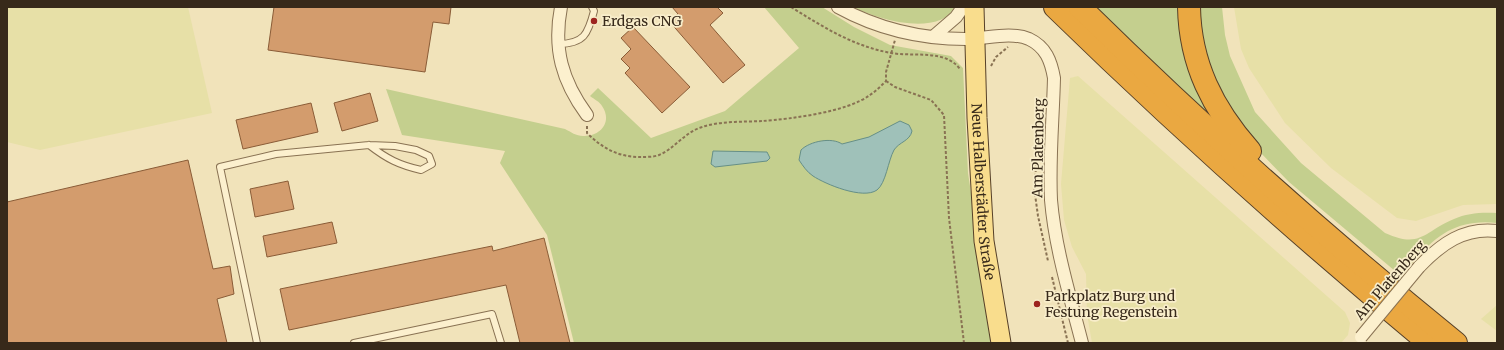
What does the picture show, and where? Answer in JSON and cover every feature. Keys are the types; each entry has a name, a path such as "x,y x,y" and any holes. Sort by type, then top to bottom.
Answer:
{"highway":[{"path":"1055,7 1198,144 1359,285 1429,343"},
{"path":"1080,7 1155,80 1267,182 1456,343"},
{"path":"1189,7 1192,44 1199,70 1206,87 1230,128 1264,167 1267,182"}],"main road":[{"name":"Neue Halberstädter Straße","path":"974,7 979,160 984,241 1001,343"}],"street":[{"path":"561,7 558,19 558,44 561,66 573,96 587,115"},
{"name":"Am Platenberg","path":"838,7 866,22 884,28 934,36 975,39 1012,36 1028,39 1044,49 1052,64 1054,78 1050,168 1052,201 1057,240 1082,343"},
{"path":"934,36 956,17 963,7"},
{"name":"Am Platenberg","path":"1358,340 1419,267 1442,244 1459,236 1481,230 1497,231"}],"lane":[{"path":"558,44 572,44 584,38 591,22 594,10 592,7"},
{"path":"257,343 220,167 276,154 369,145 395,146 416,150 429,156 432,164 422,170 402,166 384,156 369,145"},
{"path":"354,343 492,314 501,343"}],"path":[{"path":"791,7 829,31 856,44 892,53 942,57 956,63 963,72 988,72 996,57 1010,46"},
{"path":"587,115 587,133 597,143 608,150 619,154 640,157 659,155 696,129 703,127 740,122 783,120 850,105 870,96 886,81 886,72 892,53"},
{"path":"886,81 895,87 931,100 944,115 949,218 964,343"},
{"path":"1040,137 1034,187 1038,216 1048,261"},
{"path":"1052,277 1068,343"}],"shaded area":[{"path":"7,7 188,7 212,113 40,150 7,142"},
{"path":"1234,7 1497,7 1497,204 1463,205 1416,221 1397,218 1331,168 1285,123 1249,68 1241,49"},
{"path":"1078,76 1345,312 1350,323 1348,335 1341,343 1092,343 1087,314 1086,274 1072,247 1064,220 1061,184 1070,78"},
{"path":"1497,305 1497,331 1481,319"}],"green space":[{"path":"764,7 822,7 854,27 890,45 951,56 963,68 968,173 994,343 574,343 547,235 500,163 505,151 402,135 386,89 565,129 580,136 589,136 595,134 603,127 606,118 602,106 590,96 598,88 651,138 725,111 799,48"},
{"path":"853,7 956,7 947,16 936,21 922,24 892,21"},
{"path":"1095,7 1184,7 1215,122"},
{"path":"1197,7 1222,7 1225,35 1230,56 1255,112 1301,163 1385,233 1397,238 1414,239 1421,237 1459,217 1480,213 1497,213 1497,223 1480,222 1466,225 1453,229 1442,235 1421,253 1401,276 1289,182 1258,150 1207,72"}],"water":[{"path":"900,121 909,125 912,131 911,134 896,147 883,182 877,190 871,193 844,190 826,183 805,169 799,160 801,150 815,142 827,140 842,144 869,137"},
{"path":"713,151 767,152 770,158 767,161 715,167 711,164"}],"building":[{"path":"274,7 451,7 449,24 433,22 425,72 268,50"},
{"path":"672,7 717,7 723,13 710,25 745,65 723,83 669,21 678,14"},
{"path":"633,27 690,87 662,113 625,73 630,68 621,59 631,49 621,38"},
{"path":"370,93 378,121 342,131 334,103"},
{"path":"311,103 318,132 243,149 236,120"},
{"path":"188,160 213,269 230,266 234,294 217,299 227,343 7,343 7,202"},
{"path":"288,181 294,209 255,217 250,189"},
{"path":"332,222 337,243 267,257 263,236"},
{"path":"544,238 570,343 520,343 506,285 289,330 280,289 492,246 493,251"}],"place":[{"name":"Erdgas CNG","path":"594,21"},
{"name":"Parkplatz Burg und Festung Regenstein","path":"1037,304"}]}
